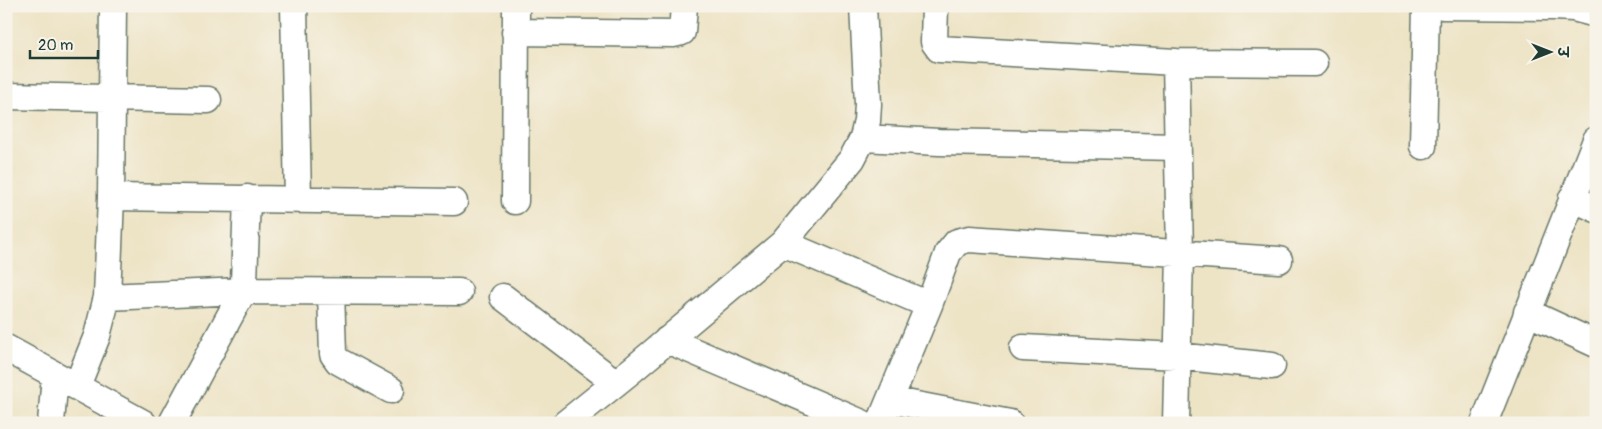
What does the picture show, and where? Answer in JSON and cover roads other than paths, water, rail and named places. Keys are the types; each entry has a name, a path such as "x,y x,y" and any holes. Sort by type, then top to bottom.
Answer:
{"street":[{"path":"50,423 66,381 96,336 107,297 111,197 114,6"},
{"path":"294,6 298,198"},
{"path":"515,201 516,6"},
{"path":"515,32 673,34 682,32 684,6"},
{"path":"566,423 783,243 852,159 863,138 868,104 863,6"},
{"path":"935,6 934,42 939,48 1176,62 1314,63"},
{"path":"1423,146 1426,6"},
{"path":"1443,6 1554,7 1573,8 1596,14"},
{"path":"1176,62 1180,254 1176,423"},
{"path":"6,96 208,100"},
{"path":"863,138 939,142 1178,147"},
{"path":"1484,423 1596,140"},
{"path":"111,197 298,198 454,202"},
{"path":"172,423 240,297 246,261 247,198"},
{"path":"1572,198 1596,209"},
{"path":"1010,423 885,411 929,305 948,253 957,242 970,239 1279,260"},
{"path":"783,243 929,305"},
{"path":"107,297 241,291 459,292"},
{"path":"331,292 333,354 338,361 391,390"},
{"path":"503,297 616,383"},
{"path":"1527,312 1596,344"},
{"path":"667,340 862,423"},
{"path":"6,348 143,423"},
{"path":"1024,348 1177,356 1272,366"}]}
